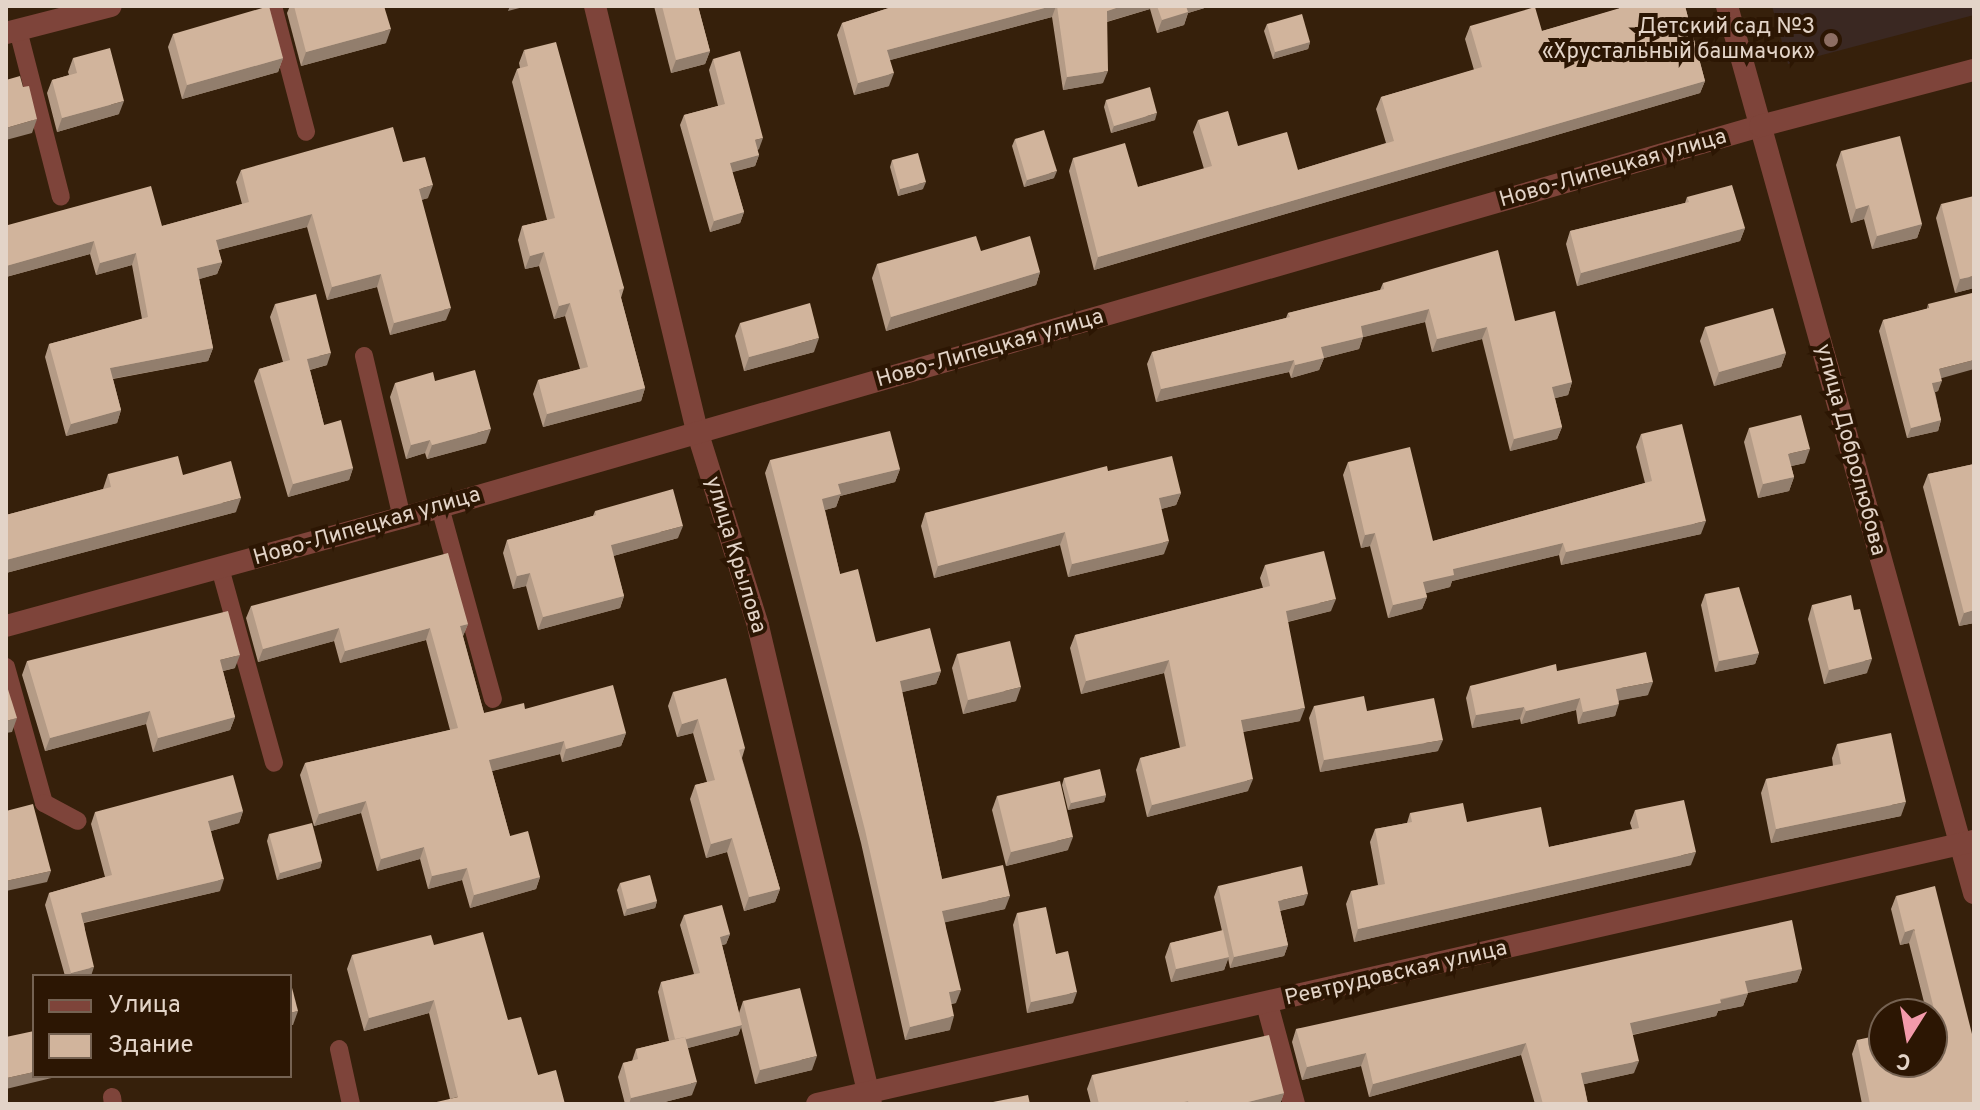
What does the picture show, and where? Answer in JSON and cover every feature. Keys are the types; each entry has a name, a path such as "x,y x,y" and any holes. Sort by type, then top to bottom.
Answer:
{"street":[{"path":"12,32 111,6"},
{"name":"улица Крылова","path":"595,6 698,434 758,626 870,1098"},
{"name":"улица Добролюбова","path":"1727,6 1966,842 1974,893"},
{"name":"Ново-Липецкая улица","path":"6,626 698,434 1760,126 1974,70"},
{"name":"Ревтрудовская улица","path":"817,1104 870,1098 1966,842"},
{"path":"1267,1004 1294,1104"}],"lane":[{"path":"273,6 306,132"},
{"path":"12,32 61,197"},
{"path":"364,356 402,518"},
{"path":"440,507 493,699"},
{"path":"220,568 274,763"},
{"path":"6,667 44,803 78,821"},
{"path":"339,1049 351,1104"}],"shaded area":[{"name":"Детский сад №3 «Хрустальный башмачок»","path":"1772,6 1974,6 1974,15 1788,64"}],"building":[{"path":"269,6 283,58 187,85 173,34"},
{"path":"294,6 384,6 391,29 306,52"},
{"path":"662,6 698,6 710,51 676,60"},
{"path":"895,6 1052,6 887,50 894,73 858,83 842,23"},
{"path":"1057,6 1122,6 1107,11 1108,71 1067,77"},
{"path":"1157,6 1186,6 1188,12 1162,20"},
{"path":"1627,6 1685,6 1705,81 1098,257 1073,158 1125,143 1138,187 1212,166 1198,120 1228,111 1238,146 1287,132 1298,170 1394,141 1381,97 1482,67 1470,26 1535,7 1542,31"},
{"path":"1302,14 1310,42 1275,52 1267,24"},
{"path":"556,42 624,288 619,290 645,388 547,414 538,380 588,367 570,303 559,306 544,252 530,256 522,226 555,218 517,69 528,66 524,50"},
{"path":"110,48 124,101 62,118 52,80 77,73 73,58"},
{"path":"740,51 763,138 755,140 759,155 730,163 744,212 714,221 684,115 725,104 713,59"},
{"path":"20,76 23,87 29,86 37,119 6,128 6,80"},
{"path":"1150,87 1157,113 1114,126 1106,100"},
{"path":"393,127 403,162 425,157 433,185 419,189 451,308 394,323 381,274 332,287 312,214 216,240 222,262 197,268 213,348 110,368 121,410 71,424 49,344 148,317 136,253 100,263 94,241 6,266 6,218 8,225 151,186 162,226 249,202 241,170"},
{"path":"1044,130 1057,171 1027,180 1015,139"},
{"path":"1900,136 1922,224 1877,236 1869,205 1856,209 1841,151"},
{"path":"918,153 926,182 900,189 892,160"},
{"path":"1732,185 1745,228 1581,273 1570,231 1689,202 1687,197"},
{"path":"1974,196 1974,276 1960,279 1941,204"},
{"path":"976,236 981,251 1030,236 1040,272 891,317 877,264"},
{"path":"1498,250 1515,321 1555,311 1572,382 1552,387 1562,427 1514,439 1487,327 1437,339 1429,309 1361,326 1363,337 1321,347 1324,358 1295,365 1294,360 1161,389 1152,352 1290,317 1288,313 1384,289 1383,283"},
{"path":"1972,293 1974,360 1939,369 1942,381 1932,383 1941,420 1911,428 1883,320"},
{"path":"316,294 331,353 307,359 324,425 341,420 353,468 293,484 259,369 290,360 275,304"},
{"path":"810,303 819,338 749,357 740,323"},
{"path":"1773,308 1786,353 1719,372 1705,327"},
{"path":"475,370 491,429 432,445 430,440 411,445 395,383 433,372 435,381"},
{"path":"1801,415 1810,449 1788,454 1794,477 1763,484 1749,428"},
{"path":"1682,424 1706,521 1566,552 1563,543 1453,569 1454,575 1423,582 1427,597 1393,605 1375,533 1365,535 1348,462 1410,447 1433,541 1652,481 1641,434"},
{"path":"890,431 900,469 838,484 841,494 822,499 840,574 858,569 876,642 930,628 941,671 900,681 942,879 1003,865 1010,896 942,911 961,990 949,992 954,1016 910,1027 865,830 770,460"},
{"path":"178,456 183,475 231,461 241,498 6,560 6,515 111,487 108,474"},
{"path":"1172,456 1181,493 1159,498 1169,541 1072,564 1065,532 938,566 925,513 1107,466 1108,471"},
{"path":"1974,464 1974,610 1964,613 1928,474"},
{"path":"673,489 683,526 611,545 624,596 543,617 530,573 517,576 507,540"},
{"path":"1324,551 1336,599 1286,611 1305,708 1241,720 1253,779 1152,805 1140,758 1186,746 1169,660 1086,681 1075,635 1270,586 1265,565"},
{"path":"448,553 468,624 460,626 484,713 524,703 525,709 613,685 626,733 566,749 564,741 489,760 510,836 528,831 540,877 474,895 467,868 432,876 424,847 381,859 366,801 319,814 305,763 458,728 430,628 345,651 339,628 263,649 251,606"},
{"path":"1739,587 1759,653 1719,661 1705,594"},
{"path":"1851,595 1854,610 1860,609 1872,659 1829,670 1812,605"},
{"path":"228,611 240,655 220,660 235,717 158,738 150,711 50,738 27,661"},
{"path":"1010,641 1021,687 968,700 957,654"},
{"path":"1646,652 1653,682 1616,689 1619,704 1583,712 1580,698 1526,711 1524,707 1476,715 1470,686 1556,664 1557,671"},
{"path":"726,678 745,748 739,750 780,889 749,897 732,838 711,844 695,785 715,780 698,719 682,724 673,692"},
{"path":"6,683 17,718 6,721"},
{"path":"1364,696 1367,711 1434,698 1443,740 1324,760 1314,706"},
{"path":"1891,733 1906,802 1776,829 1766,779 1841,764 1837,744"},
{"path":"1100,769 1106,795 1071,803 1064,778"},
{"path":"233,775 243,811 208,821 224,879 81,913 94,967 71,973 49,893 112,875 95,812"},
{"path":"1060,781 1073,837 1011,852 997,796"},
{"path":"1684,800 1696,852 1358,929 1351,891 1385,884 1375,829 1412,822 1410,813 1463,803 1467,822 1541,807 1549,847 1639,828 1635,810"},
{"path":"33,804 51,871 6,881 6,811"},
{"path":"312,823 322,861 280,873 269,834"},
{"path":"1302,866 1308,894 1278,901 1288,945 1234,957 1218,886"},
{"path":"650,875 657,901 627,909 620,883"},
{"path":"1935,886 1974,1042 1974,1104 1870,1104 1857,1040 1868,1038 1868,1078 1948,1078 1948,998 1931,998 1914,929 1905,932 1896,896"},
{"path":"722,905 730,934 720,937 742,1025 675,1039 661,982 700,973 684,915"},
{"path":"1046,907 1056,954 1068,951 1077,992 1031,1002 1017,913"},
{"path":"1792,920 1802,969 1745,981 1748,993 1720,999 1721,1003 1630,1023 1639,1061 1581,1073 1588,1104 1543,1104 1526,1043 1373,1084 1366,1053 1307,1067 1296,1029"},
{"path":"1223,930 1229,957 1176,969 1170,943"},
{"path":"483,932 508,1020 521,1017 538,1075 556,1070 565,1104 428,1104 458,1097 434,1000 369,1018 352,955 431,935 434,945"},
{"path":"292,988 298,1011 292,1012"},
{"path":"800,988 817,1056 760,1070 743,1001"},
{"path":"32,1031 32,1072 7,1078 6,1037"},
{"path":"1269,1035 1284,1093 1240,1104 1189,1104 1188,1101 1177,1104 1099,1104 1092,1075"},
{"path":"685,1037 697,1082 631,1098 623,1063 638,1059 636,1049"},
{"path":"1028,1095 1030,1104 983,1104"}],"place":[{"name":"Детский сад №3 «Хрустальный башмачок»","path":"1831,40"}]}
